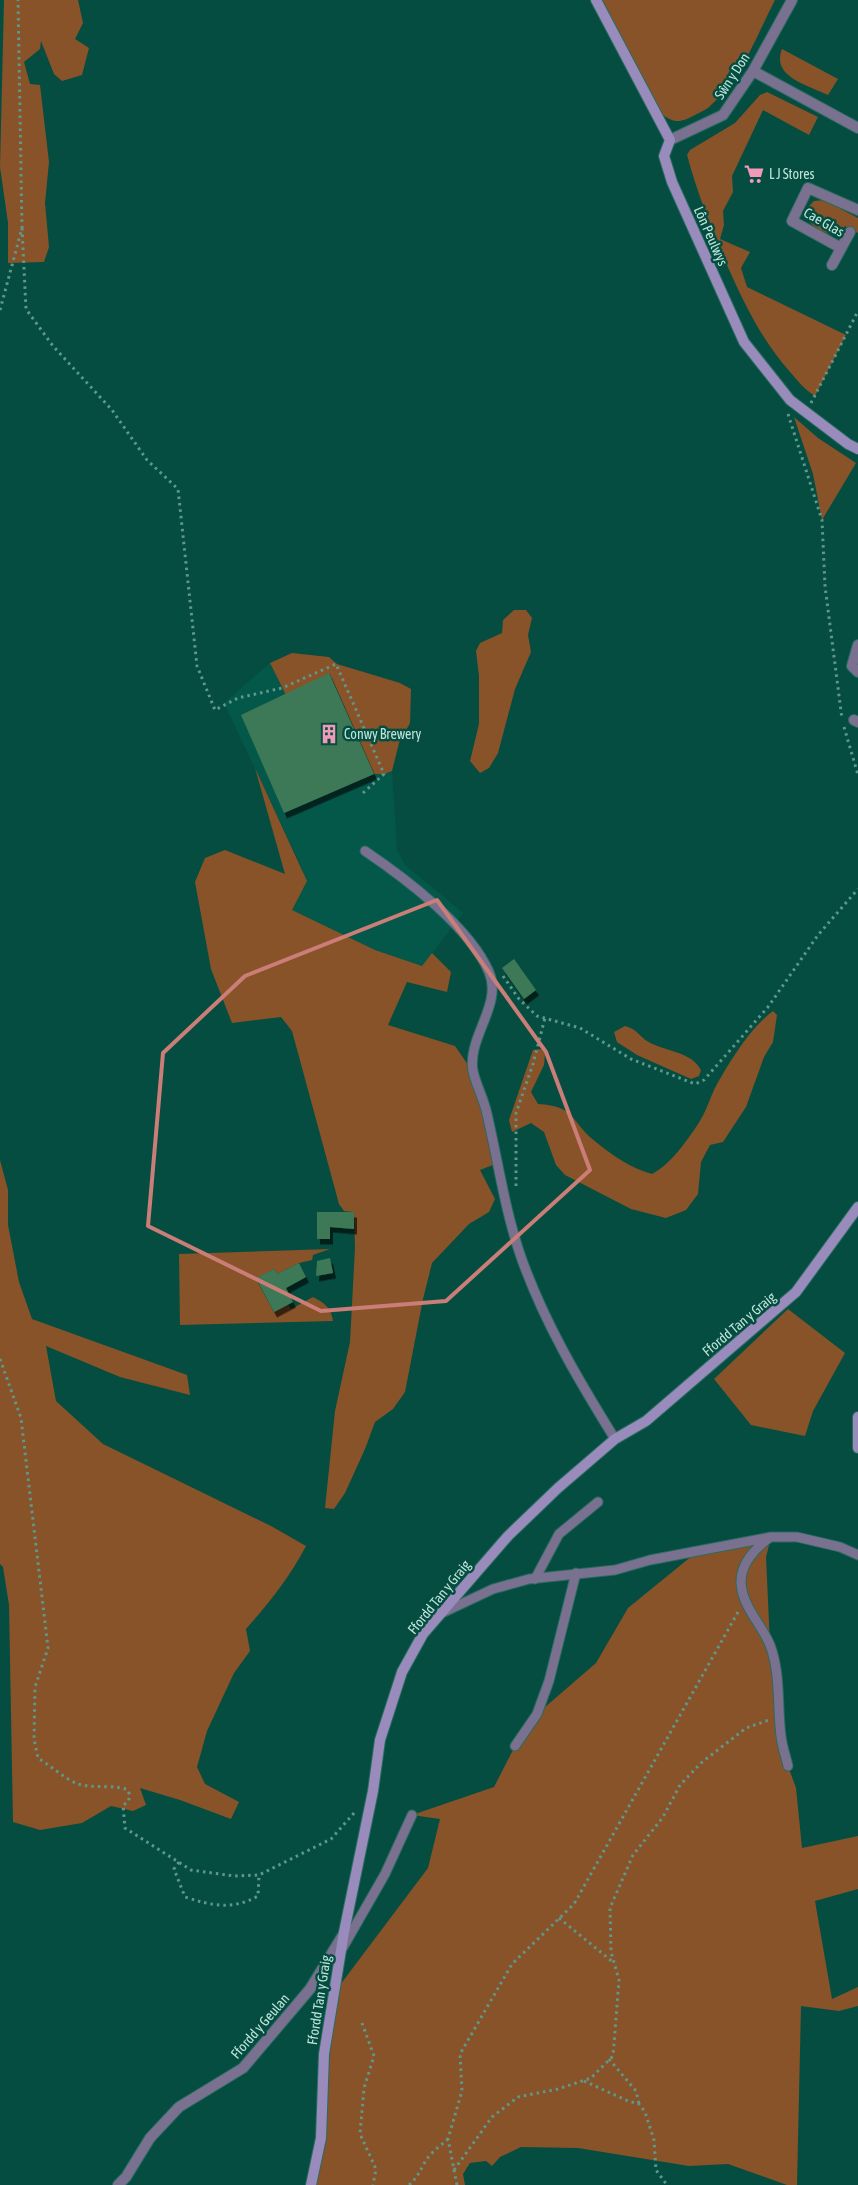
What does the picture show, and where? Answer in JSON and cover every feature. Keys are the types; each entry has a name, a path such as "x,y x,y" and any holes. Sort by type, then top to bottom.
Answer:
{"street":[{"path":"596,0 670,140"},
{"name":"Sŵn y Don","path":"670,140 723,116 753,71 792,0"},
{"path":"753,71 858,128"},
{"name":"Lôn Peulwys","path":"670,140 664,156 672,182 744,342 790,400 848,444 858,449"},
{"name":"Cae Glas","path":"841,248 792,221 808,188 858,210"},
{"name":"Cae Glas","path":"832,265 850,232"},
{"path":"858,645 852,666 858,672"},
{"name":"Ffordd Tan y Graig","path":"311,2185 322,2138 324,2054 344,1932 374,1791 380,1740 402,1672 423,1634 508,1536 558,1488 615,1439 646,1421 796,1292 858,1207"},
{"path":"858,1417 858,1448"},
{"name":"Ffordd y Geulan","path":"118,2185 126,2177 150,2138 179,2107 243,2068 310,1989 344,1932"}],"lane":[{"path":"365,852 390,868 451,919 490,973 491,1001 472,1058 473,1072 486,1107 505,1197 521,1258 550,1326 582,1385 615,1439"},
{"path":"535,1579 559,1534 598,1502"},
{"path":"441,1613 493,1589 535,1579 614,1570 650,1560 771,1537 797,1537 840,1547 858,1555"},
{"path":"771,1537 757,1548 745,1563 741,1581 749,1610 770,1645 776,1666 781,1739 788,1766"},
{"path":"516,1746 537,1714 549,1681 576,1573"},
{"path":"341,1950 385,1874 412,1814"}],"path":[{"path":"18,0 22,228 26,309 53,346 112,410 147,460 178,489 197,666 215,710 238,698 282,688 336,664 384,774 363,792"},
{"path":"0,310 22,228"},
{"path":"807,412 858,311"},
{"path":"787,411 822,520 825,586 840,714 858,775"},
{"path":"502,975 520,999 537,1016 580,1028 631,1060 695,1084 704,1080 768,1007 818,935 858,889"},
{"path":"505,1197 516,1195 516,1113 533,1064 544,1018"},
{"path":"0,1359 21,1418 48,1648 35,1687 34,1739 38,1758 77,1783 105,1788 119,1786 128,1790 130,1796 128,1802 123,1805 125,1828 191,1870 234,1876 259,1876 331,1839 374,1791"},
{"path":"457,2185 448,2139 462,2090 460,2054 512,1964 574,1904 745,1600"},
{"path":"454,2171 492,2116 518,2097 558,2089 591,2078 612,2056 619,1980 611,1952 610,1908 633,1855 663,1817 680,1785 701,1763 746,1728 779,1717"},
{"path":"179,1862 174,1869 185,1897 212,1906 246,1903 258,1896 259,1876"},
{"path":"559,1918 614,1964"},
{"path":"362,2023 374,2056 364,2088 360,2134 376,2169 373,2185"},
{"path":"609,2059 636,2091 639,2104 645,2112 654,2140 656,2170 667,2185"},
{"path":"583,2080 628,2101 639,2104"},
{"path":"409,2185 436,2149 448,2139"}],"highlighted area":[{"path":"437,900 546,1052 590,1170 446,1301 321,1311 148,1226 163,1053 245,976"}],"shaded area":[{"path":"4,0 78,0 83,23 75,39 89,48 82,75 62,81 54,74 41,41 40,49 24,62 30,84 40,85 49,162 45,203 49,247 44,262 8,263 8,223 0,167"},
{"path":"600,0 775,0 748,56 722,94 708,108 690,117 675,121 663,115"},
{"path":"782,49 838,79 828,95 793,79 786,73 780,59"},
{"path":"767,92 818,117 809,135 763,110 732,176 733,192 723,211 724,225 720,239 750,252 741,268 747,287 846,335 815,396 802,385 770,347 747,306 726,263 710,223 687,155 690,150 735,123 760,95"},
{"path":"824,200 858,218 858,233 845,226 838,235 833,235 823,232 811,224 805,216 808,207 814,201"},
{"path":"794,417 818,438 856,463 822,520 813,474"},
{"path":"514,610 526,610 532,618 528,635 531,652 515,689 498,753 489,768 480,773 470,761 479,724 479,676 476,651 480,643 502,633 503,620"},
{"path":"292,653 329,657 337,664 400,683 411,689 410,723 399,743 392,771 384,774 374,774 330,674 286,695 270,663"},
{"path":"270,663 282,688 336,664 384,774 392,771 397,850 405,865 463,913 422,966 375,950 292,910 303,870 224,703"},
{"path":"255,768 307,881 292,910 375,950 422,966 432,953 451,972 447,992 407,982 388,1025 455,1046 473,1072 498,1163 480,1170 495,1199 489,1212 469,1224 432,1263 405,1392 393,1409 375,1422 345,1493 334,1509 325,1508 335,1411 350,1342 355,1248 354,1212 344,1211 339,1204 292,1031 281,1017 232,1023 211,969 195,882 205,858 225,850 285,874"},
{"path":"773,1011 777,1015 773,1042 764,1057 746,1107 723,1142 710,1145 701,1162 698,1194 686,1210 666,1218 631,1209 565,1175 556,1165 544,1132 531,1123 512,1132 509,1120 533,1050 541,1049 545,1054 544,1065 531,1092 538,1104 551,1105 567,1112 588,1135 609,1152 622,1161 652,1174 672,1159 683,1145 705,1112 714,1090 733,1058 756,1027"},
{"path":"625,1026 654,1045 684,1055 696,1063 701,1070 699,1076 691,1079 637,1055 617,1042 614,1032"},
{"path":"0,1160 8,1190 8,1225 19,1282 32,1319 187,1375 190,1395 120,1377 46,1346 56,1401 103,1444 271,1526 306,1546 279,1589 246,1629 250,1651 234,1673 207,1731 197,1767 205,1784 239,1802 231,1819 180,1800 140,1788 146,1805 133,1811 111,1806 82,1823 40,1830 13,1822 9,1605 3,1567 0,1564"},
{"path":"330,1249 313,1255 312,1260 299,1263 277,1274 274,1269 256,1279 274,1312 288,1304 291,1309 313,1297 331,1312 333,1321 180,1325 179,1254"},
{"path":"788,1309 845,1353 813,1411 805,1436 751,1425 714,1379"},
{"path":"771,1537 766,1557 770,1645 788,1766 796,1788 802,1848 858,1836 858,1889 815,1901 832,1999 858,1987 858,2006 839,2011 801,2006 797,2185 787,2185 728,2164 689,2166 578,2148 521,2147 500,2157 492,2166 486,2161 470,2163 463,2174 465,2185 311,2185 334,1993 428,1868 440,1819 412,1815 494,1787 515,1746 537,1714 596,1663 628,1608 698,1551"}],"building":[{"path":"329,673 374,774 284,813 241,715"},
{"path":"514,959 536,990 524,999 502,968"},
{"path":"317,1212 354,1212 354,1229 330,1227 330,1239 317,1239"},
{"path":"330,1258 333,1273 316,1276 317,1261"},
{"path":"299,1263 306,1277 286,1288 293,1302 274,1312 256,1278 274,1269 277,1274"}],"place":[{"name":"L J Stores","path":"754,174"},
{"name":"Conwy Brewery","path":"329,734"}]}
